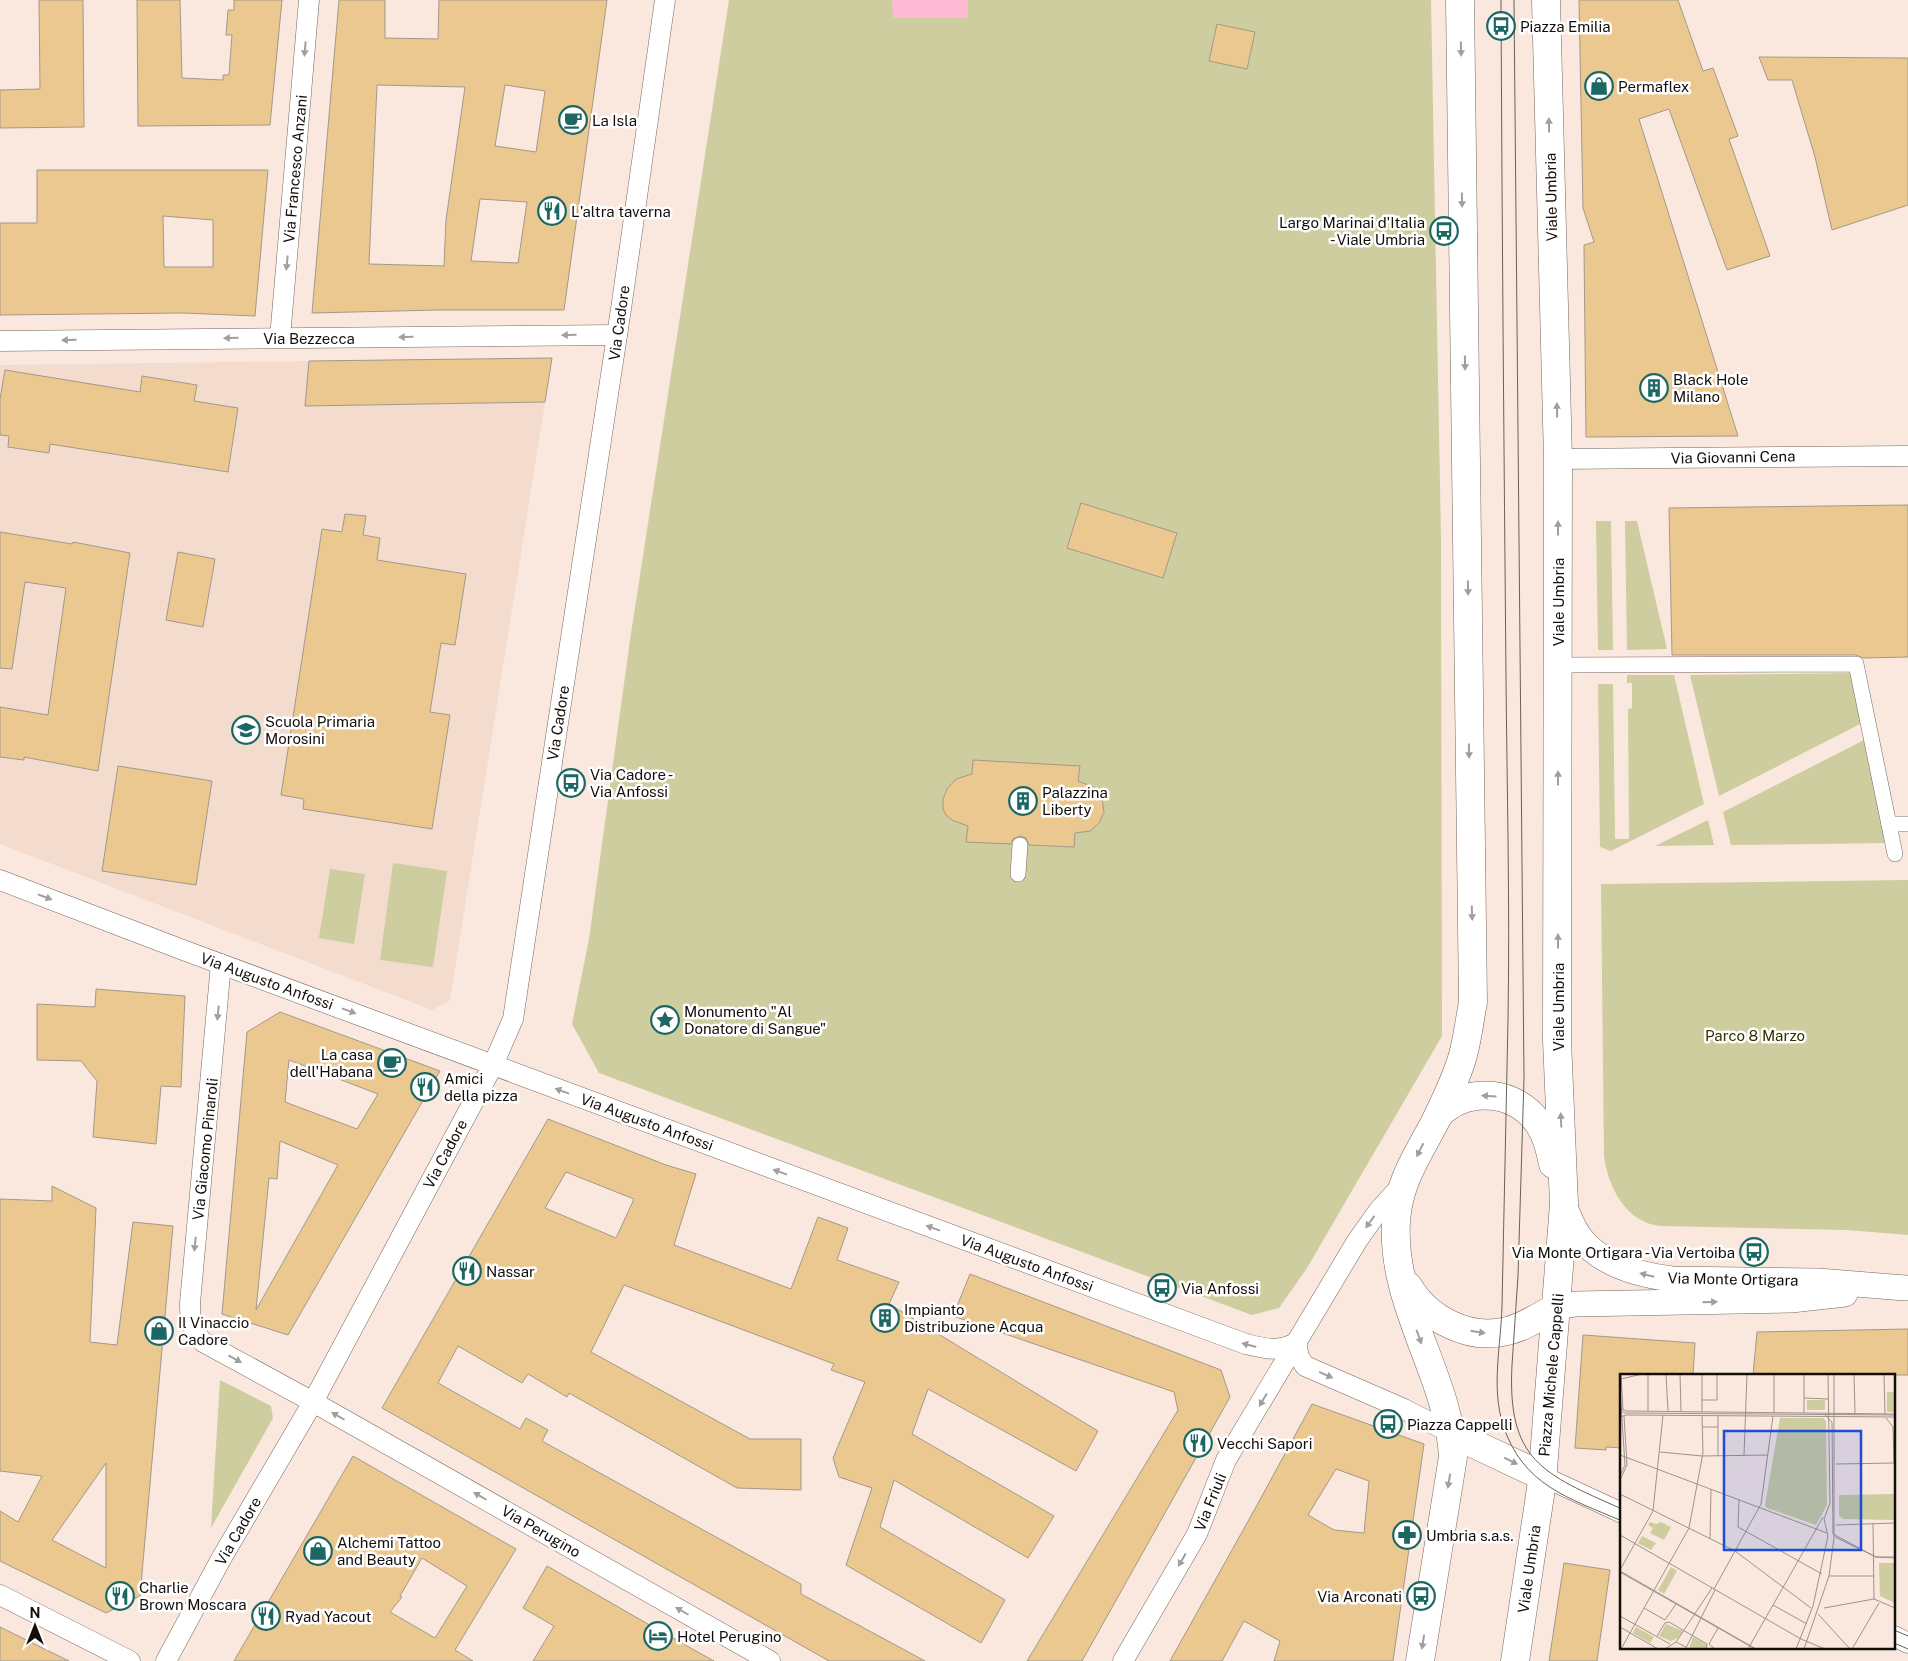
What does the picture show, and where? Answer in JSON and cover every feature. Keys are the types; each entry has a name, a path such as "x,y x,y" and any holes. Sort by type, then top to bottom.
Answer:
{"main road":[{"path":"1420,1661 1453,1457 1452,1433 1434,1375 1405,1298 1397,1256 1397,1207 1402,1185 1453,1083 1464,1051 1473,1002 1474,950 1471,871 1460,0"},
{"name":"Viale Umbria","path":"1546,0 1558,459 1557,1040 1564,1204"},
{"path":"1439,1114 1452,1103 1476,1095 1497,1096 1524,1108 1535,1119 1544,1133 1564,1204"},
{"name":"Piazza Michele Cappelli","path":"1452,1433 1542,1476 1564,1204"},
{"path":"1397,1256 1403,1278 1414,1297 1433,1316 1456,1328 1483,1333 1506,1332 1556,1307"},
{"name":"Viale Umbria","path":"1515,1661 1542,1476"}],"street":[{"name":"Via Francesco Anzani","path":"280,338 310,0"},
{"name":"Via Cadore","path":"166,1661 221,1558 312,1402 493,1065 513,1019 617,335 665,0"},
{"name":"Via Bezzecca","path":"0,341 617,335"},
{"name":"Via Giovanni Cena","path":"1558,459 1908,456"},
{"path":"1558,665 1856,664 1895,854"},
{"path":"1889,824 1908,824"},
{"path":"1018,874 1020,845"},
{"name":"Via Augusto Anfossi","path":"0,880 221,964 1246,1344 1270,1350 1296,1343"},
{"name":"Via Giacomo Pinaroli","path":"221,964 190,1320 194,1332 203,1342 312,1402"},
{"path":"1296,1343 1357,1241 1379,1210 1402,1185"},
{"name":"Via Monte Ortigara","path":"1564,1204 1580,1236 1590,1248 1619,1266 1654,1277 1672,1279 1818,1281 1907,1288"},
{"name":"Via Monte Ortigara","path":"1556,1307 1576,1304 1791,1300 1907,1288"},
{"name":"Piazza Michele Cappelli","path":"1296,1343 1299,1357 1305,1366 1404,1409 1452,1433"},
{"name":"Via Friuli","path":"1124,1661 1197,1534 1226,1460 1296,1343"},
{"name":"Via Perugino","path":"312,1402 770,1661"},
{"path":"1542,1476 1620,1512"},
{"path":"0,1595 130,1661"},
{"path":"1896,1637 1908,1642"}],"shaded area":[{"path":"965,0 968,1 968,18 893,18 892,1"},
{"name":"Scuola Primaria Morosini","path":"552,358 450,1000 432,1010 0,844 0,365"}],"green space":[{"path":"729,0 1431,0 1441,539 1442,1036 1307,1268 1279,1308 1252,1315 599,1073 572,1024 589,939 630,640"},
{"path":"1596,521 1611,521 1613,650 1598,650"},
{"path":"1625,521 1637,521 1667,649 1627,650"},
{"path":"1860,673 1870,719 1719,796 1690,675"},
{"path":"1627,675 1674,675 1704,804 1611,851 1600,847 1598,684 1613,684 1615,839 1629,839 1628,709 1632,708 1632,683 1627,683"},
{"path":"1874,735 1890,843 1731,845 1723,812"},
{"path":"1708,820 1714,845 1655,846"},
{"path":"393,863 447,871 433,967 380,960"},
{"path":"330,869 365,874 354,944 319,938"},
{"name":"Parco 8 Marzo","path":"1908,880 1908,1235 1847,1230 1661,1226 1638,1218 1629,1211 1621,1202 1610,1180 1604,1156 1601,884"},
{"path":"220,1380 271,1406 273,1418 211,1528"}],"building":[{"path":"39,0 83,0 84,127 0,128 0,90 40,89"},
{"path":"137,0 180,0 182,78 223,80 223,75 229,75 232,35 226,35 228,10 234,10 234,0 282,0 270,125 138,126"},
{"path":"339,0 385,0 385,38 438,39 439,0 607,0 564,310 437,310 312,313","holes":["377,85 465,87 446,220 444,266 369,264","505,85 545,91 536,152 495,146","480,199 527,202 518,263 471,261"]},
{"path":"1579,0 1678,0 1703,71 1713,68 1738,136 1729,139 1770,256 1727,270 1669,109 1639,119 1738,436 1586,437 1584,245 1594,242 1583,208"},
{"path":"1217,24 1255,32 1247,69 1209,61"},
{"path":"1759,57 1908,58 1908,205 1832,230 1815,157 1792,80 1768,80"},
{"path":"37,170 268,170 255,316 183,313 0,315 0,223 37,223","holes":["163,216 213,220 213,267 164,267"]},
{"path":"552,358 545,402 305,406 309,361"},
{"path":"5,370 140,392 142,376 197,385 194,401 238,408 228,472 50,444 49,453 8,447 9,436 0,435 0,399"},
{"path":"1081,503 1177,533 1163,578 1067,548"},
{"path":"1908,505 1908,657 1863,658 1856,655 1672,655 1669,508"},
{"path":"345,514 366,516 363,535 380,538 377,560 466,574 455,645 441,643 430,712 450,715 432,829 303,809 304,799 281,795 322,529 342,532"},
{"path":"0,532 72,544 73,542 130,553 98,771 24,757 24,760 0,757 0,707 48,715 66,588 25,582 12,669 0,668"},
{"path":"178,552 215,559 203,627 166,620"},
{"name":"Palazzina Liberty","path":"973,760 1080,766 1078,781 1096,788 1102,798 1104,812 1099,823 1090,831 1075,833 1074,847 1029,845 1026,838 1020,836 1013,839 1011,844 966,842 968,826 952,820 946,815 943,809 943,799 947,789 956,779 972,774"},
{"path":"118,766 212,781 196,885 102,871"},
{"path":"96,989 185,996 181,1087 161,1086 156,1144 93,1137 97,1081 81,1061 37,1060 37,1004 95,1007"},
{"path":"280,1012 440,1071 288,1335 222,1314 247,1032","holes":["289,1060 378,1094 357,1129 285,1102","280,1141 338,1165 256,1310 269,1178 277,1179"]},
{"path":"548,1119 666,1165 696,1174 674,1245 791,1289 818,1217 848,1228 837,1260 899,1282 889,1304 1098,1431 1076,1471 928,1389 912,1434 1054,1516 1028,1558 894,1480 880,1527 1005,1600 981,1643 846,1565 872,1488 839,1477 833,1458 865,1382 831,1370 834,1364 624,1285 591,1352 750,1439 801,1439 801,1490 737,1488 569,1393 567,1397 528,1374 522,1383 458,1346 438,1383 520,1429 526,1418 548,1430 542,1441 801,1584 801,1594 925,1661 829,1661 382,1408","holes":["566,1172 634,1199 616,1238 545,1208"]},
{"path":"52,1186 96,1208 90,1342 117,1345 133,1222 173,1226 140,1596 106,1613 0,1561 0,1511 18,1522 42,1476 0,1471 0,1199 52,1201","holes":["106,1463 106,1568 52,1540"]},
{"path":"970,1274 1221,1370 1230,1397 1082,1661 1027,1661 1178,1410 1174,1392 953,1316"},
{"path":"1908,1329 1908,1375 1753,1374 1757,1332"},
{"path":"1583,1335 1695,1343 1693,1374 1620,1374 1620,1448 1606,1447 1606,1450 1575,1448"},
{"path":"1312,1404 1424,1444 1393,1661 1274,1661 1280,1641 1244,1621 1222,1661 1170,1661","holes":["1336,1469 1369,1481 1364,1533 1334,1530 1308,1515"]},
{"path":"353,1456 516,1549 455,1650 473,1661 234,1661","holes":["422,1558 467,1586 435,1638 390,1612 402,1597 400,1596"]},
{"path":"1564,1563 1610,1570 1597,1661 1549,1661"},
{"path":"547,1566 714,1661 533,1661 554,1626 523,1608"},
{"path":"0,1627 69,1661 0,1661"}],"tram line":[{"path":"1501,0 1509,934 1502,1306 1497,1381 1499,1411 1512,1446 1535,1476 1566,1497 1620,1520"},
{"path":"1514,0 1524,1078 1512,1397 1516,1423 1524,1444 1536,1460 1551,1473 1571,1485 1620,1508"},
{"path":"1896,1631 1908,1636"},
{"path":"1896,1644 1908,1649"}],"place":[{"name":"Piazza Emilia","path":"1501,26"},
{"name":"Permaflex","path":"1599,86"},
{"name":"La Isla","path":"573,120"},
{"name":"L'altra taverna","path":"552,211"},
{"name":"Largo Marinai d'Italia - Viale Umbria","path":"1444,231"},
{"name":"Black Hole Milano","path":"1654,388"},
{"name":"Scuola Primaria Morosini","path":"246,730"},
{"name":"Via Cadore - Via Anfossi","path":"571,783"},
{"name":"Palazzina Liberty","path":"1023,801"},
{"name":"Monumento \"Al Donatore di Sangue\"","path":"665,1020"},
{"name":"La casa dell'Habana","path":"392,1063"},
{"name":"Amici della pizza","path":"425,1087"},
{"name":"Via Monte Ortigara - Via Vertoiba","path":"1754,1252"},
{"name":"Nassar","path":"467,1271"},
{"name":"Via Anfossi","path":"1162,1288"},
{"name":"Impianto Distribuzione Acqua","path":"885,1318"},
{"name":"Il Vinaccio Cadore","path":"159,1331"},
{"name":"Piazza Cappelli","path":"1388,1424"},
{"name":"Vecchi Sapori","path":"1198,1443"},
{"name":"Umbria s.a.s.","path":"1407,1535"},
{"name":"Alchemi Tattoo and Beauty","path":"318,1551"},
{"name":"Charlie Brown Moscara","path":"120,1596"},
{"name":"Via Arconati","path":"1421,1596"},
{"name":"Ryad Yacout","path":"266,1616"},
{"name":"Hotel Perugino","path":"658,1636"}]}
